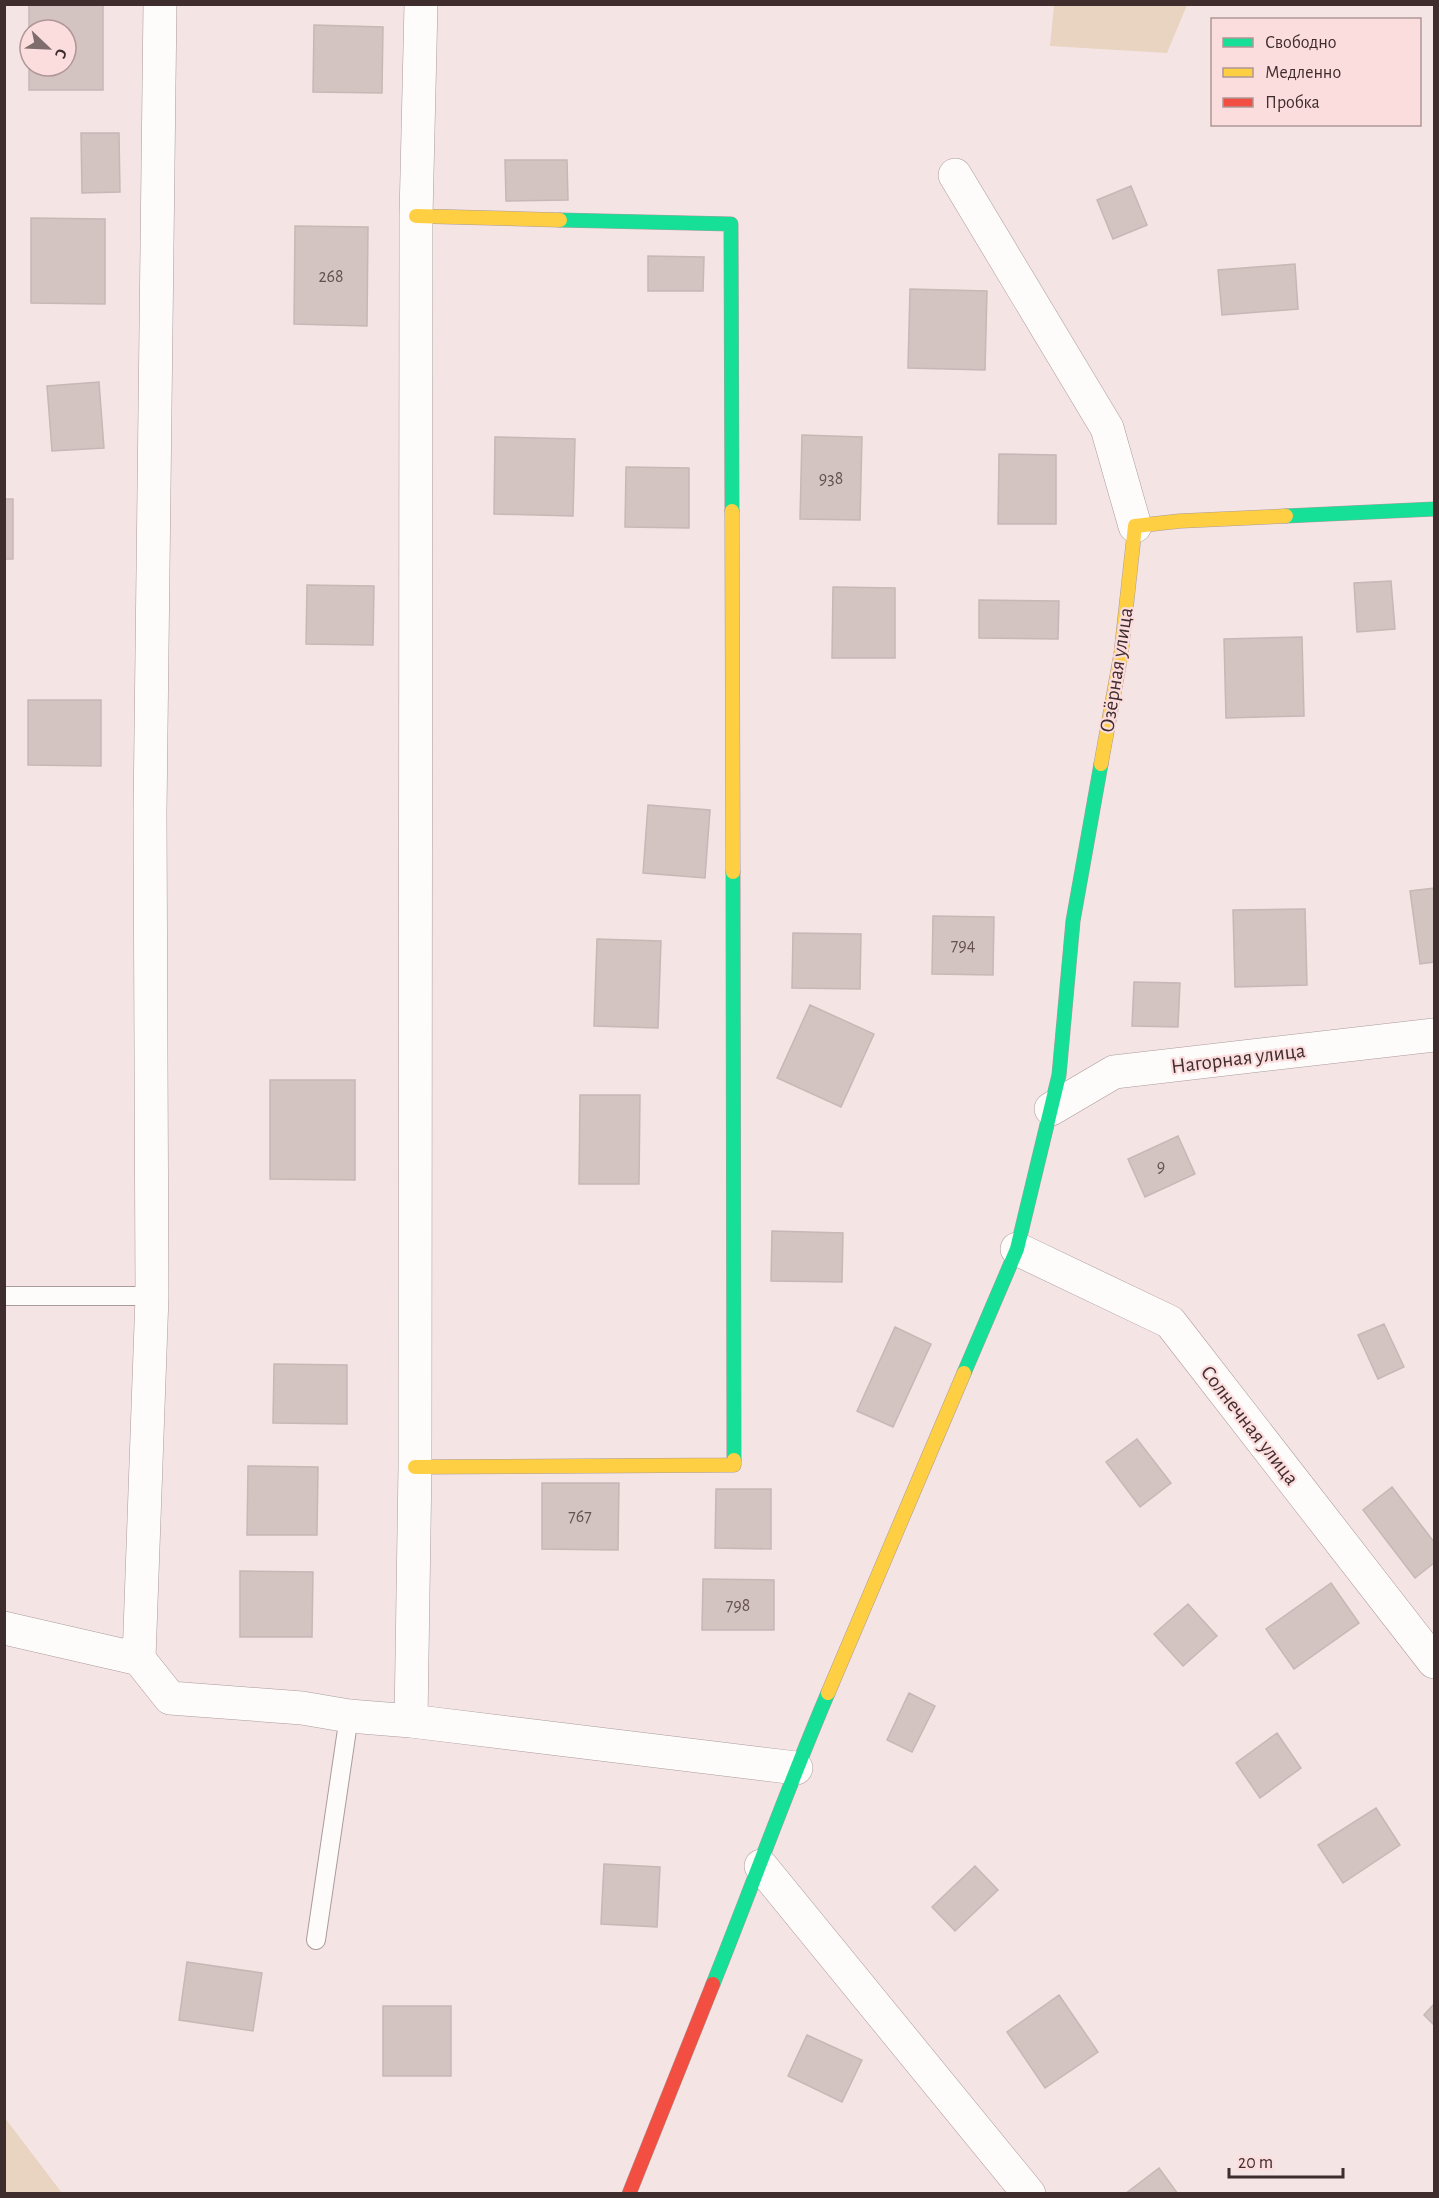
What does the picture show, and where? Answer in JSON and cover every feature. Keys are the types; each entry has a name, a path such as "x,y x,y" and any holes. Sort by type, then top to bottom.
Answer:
{"street":[{"path":"139,1659 152,1296 150,813 160,4"},
{"path":"411,1721 415,1467 416,216 421,4"},
{"path":"956,175 1107,428 1136,526 1180,521 1434,509"},
{"path":"415,1467 734,1465 731,224 416,216"},
{"name":"Озёрная улица","path":"629,2193 760,1866 796,1768 1017,1250 1059,1075 1073,921 1121,654 1136,526"},
{"name":"Нагорная улица","path":"1051,1109 1114,1072 1434,1035"},
{"name":"Солнечная улица","path":"1017,1250 1170,1322 1434,1662"},
{"path":"4,1628 139,1659 170,1698 302,1708 349,1716 411,1721 796,1768"},
{"path":"760,1866 1029,2193"}],"lane":[{"path":"4,1296 152,1296"},
{"path":"316,1941 349,1716"}],"shaded area":[{"path":"1054,4 1187,5 1167,53 1050,46"},
{"path":"5,2118 62,2193 5,2193"}],"building":[{"path":"29,4 103,4 103,90 29,90 29,78 78,78 78,18 29,18"},
{"path":"314,25 383,27 382,93 313,92"},
{"path":"81,133 119,133 120,192 82,193"},
{"path":"505,160 567,160 568,200 506,201"},
{"path":"1131,186 1147,225 1113,239 1097,200"},
{"path":"31,218 105,219 105,304 31,303"},
{"path":"295,226 368,227 367,326 294,324"},
{"path":"648,256 704,257 703,291 648,291"},
{"path":"1295,264 1298,309 1222,315 1218,270"},
{"path":"910,289 987,291 985,370 908,368"},
{"path":"99,382 104,448 52,451 47,386"},
{"path":"802,435 862,437 860,520 800,519"},
{"path":"495,437 575,439 573,516 494,514"},
{"path":"999,454 1056,455 1056,524 998,524"},
{"path":"626,467 689,468 689,528 625,527"},
{"path":"4,499 13,499 13,559 4,559"},
{"path":"1391,581 1395,629 1357,632 1354,583"},
{"path":"307,585 374,586 373,645 306,644"},
{"path":"833,587 895,588 895,658 832,658"},
{"path":"979,600 1059,601 1058,639 979,638"},
{"path":"1302,637 1304,716 1226,718 1224,639"},
{"path":"28,700 101,700 101,766 28,765"},
{"path":"648,805 710,810 705,878 643,873"},
{"path":"1434,888 1434,962 1420,964 1410,891"},
{"path":"1305,909 1307,985 1235,987 1233,910"},
{"path":"933,916 994,917 993,975 932,974"},
{"path":"793,933 861,934 860,989 792,988"},
{"path":"597,939 661,941 658,1028 594,1026"},
{"path":"1134,982 1180,983 1178,1027 1132,1026"},
{"path":"810,1005 874,1034 841,1107 777,1078"},
{"path":"270,1080 355,1080 355,1180 270,1179"},
{"path":"580,1095 640,1095 639,1184 579,1184"},
{"path":"1178,1136 1195,1174 1145,1197 1128,1159"},
{"path":"772,1231 843,1233 842,1282 771,1281"},
{"path":"1384,1324 1404,1367 1378,1379 1358,1335"},
{"path":"895,1327 931,1344 893,1427 857,1411"},
{"path":"274,1364 347,1365 347,1424 273,1423"},
{"path":"1137,1439 1171,1483 1140,1507 1106,1462"},
{"path":"248,1466 318,1467 317,1535 247,1535"},
{"path":"542,1483 619,1483 618,1550 542,1549"},
{"path":"1392,1487 1434,1542 1434,1563 1415,1578 1363,1510"},
{"path":"716,1489 771,1489 771,1549 715,1548"},
{"path":"240,1571 313,1572 312,1637 240,1637"},
{"path":"703,1579 774,1580 774,1630 702,1630"},
{"path":"1331,1583 1359,1623 1294,1669 1266,1629"},
{"path":"1188,1604 1217,1636 1183,1666 1154,1634"},
{"path":"909,1693 935,1706 912,1752 887,1740"},
{"path":"1277,1733 1301,1768 1260,1798 1236,1763"},
{"path":"1376,1808 1400,1845 1343,1883 1318,1845"},
{"path":"604,1864 660,1867 657,1927 601,1924"},
{"path":"975,1866 998,1890 955,1931 932,1907"},
{"path":"187,1962 262,1973 253,2031 179,2020"},
{"path":"1059,1995 1098,2052 1045,2088 1007,2032"},
{"path":"1434,2004 1434,2025 1424,2015"},
{"path":"383,2006 451,2006 451,2076 383,2076"},
{"path":"807,2035 862,2060 842,2102 788,2076"},
{"path":"1159,2168 1178,2194 1125,2194"}],"traffic: fast":[{"path":"560,220 731,224 732,511"},
{"path":"1286,516 1434,509"},
{"path":"964,1373 1017,1249 1059,1075 1073,921 1101,764"},
{"path":"733,872 734,1460"},
{"path":"713,1984 828,1693"}],"traffic: slow":[{"path":"416,216 560,220"},
{"path":"732,511 733,872"},
{"path":"1101,764 1121,654 1135,526 1180,521 1286,516"},
{"path":"828,1693 964,1373"},
{"path":"415,1467 734,1465 734,1460"}],"traffic: jam":[{"path":"629,2194 713,1984"}]}
